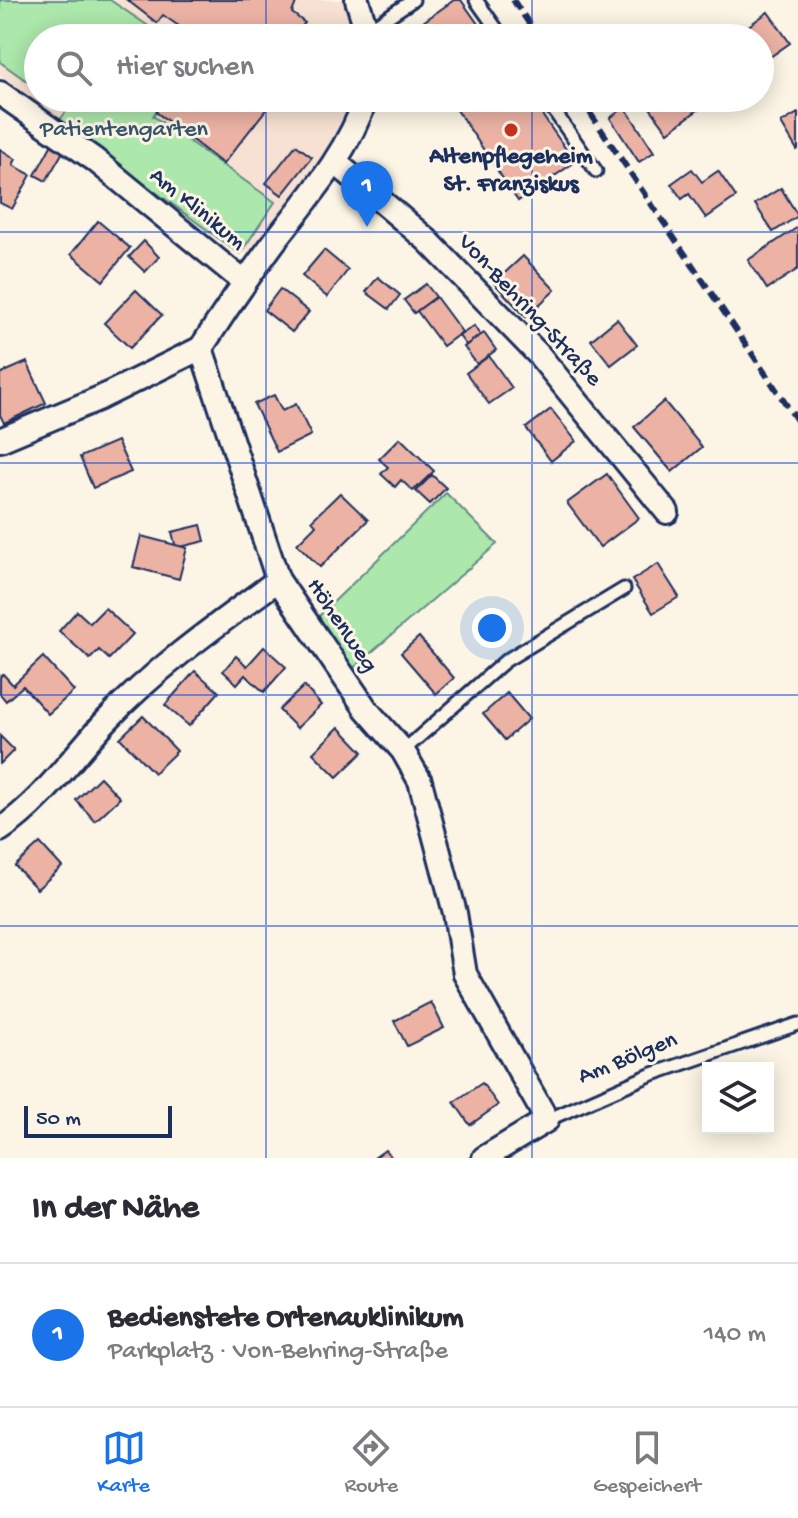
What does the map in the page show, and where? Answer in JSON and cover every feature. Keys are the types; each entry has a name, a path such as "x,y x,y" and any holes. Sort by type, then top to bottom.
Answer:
{"street":[{"path":"357,0 365,24"},
{"name":"Am Klinikum","path":"0,93 24,110"},
{"name":"Am Klinikum","path":"27,112 95,160 244,282"},
{"path":"0,440 100,398 201,348 244,282 335,162 362,112"},
{"name":"Von-Behring-Straße","path":"335,162 427,240 539,355 667,512"},
{"name":"Höhenweg","path":"201,348 278,580 366,709 403,751 420,781 455,913 465,974 547,1120"},
{"path":"0,830 46,791 106,720 167,662 278,580"},
{"name":"Am Bölgen","path":"484,1158 547,1120"}],"lane":[{"path":"382,24 413,0"},
{"path":"476,0 493,24"},
{"path":"555,112 596,171"},
{"path":"403,751 505,661 624,589"},
{"name":"Am Bölgen","path":"547,1120 650,1075 798,1024"}],"shaded area":[{"path":"0,0 346,0 352,24 24,24 24,94 0,76"},
{"path":"48,112 348,112 334,145 250,252 236,254"}],"green space":[{"name":"Patientengarten","path":"0,0 110,0 145,24 24,24 24,79 0,62"},
{"name":"Patientengarten","path":"66,112 156,112 153,116 275,202 240,254 59,121"},
{"path":"446,493 497,544 350,671 317,618"}],"building":[{"path":"127,0 297,0 292,13 305,23 176,24 163,15 157,23"},
{"path":"454,0 461,0 478,24 420,24"},
{"path":"768,12 790,43 774,54 774,24 751,24"},
{"path":"156,112 264,112 223,164"},
{"name":"Altenpflegeheim St. Franziskus","path":"458,112 540,112 575,162 518,201"},
{"path":"618,112 628,112 654,152 639,162 610,118"},
{"path":"653,112 695,112 668,132"},
{"path":"798,113 798,149 797,150 781,123"},
{"path":"53,142 64,150 46,181 35,175"},
{"path":"296,145 312,157 282,195 266,183"},
{"path":"0,149 16,159 13,165 31,175 12,209 0,203"},
{"path":"692,169 702,182 718,171 736,197 706,218 689,194 682,199 671,184"},
{"path":"781,188 798,216 773,232 755,204"},
{"path":"98,221 130,248 103,281 71,254"},
{"path":"798,227 798,269 767,289 748,260"},
{"path":"144,241 159,257 145,272 129,257"},
{"path":"324,250 348,270 327,297 302,276"},
{"path":"523,256 555,290 526,317 494,283"},
{"path":"378,277 400,295 389,309 366,292"},
{"path":"426,284 436,297 414,313 404,300"},
{"path":"280,289 309,312 292,332 264,310"},
{"path":"136,290 162,315 130,348 104,323"},
{"path":"436,297 462,332 443,346 417,311"},
{"path":"617,319 637,345 611,365 591,340"},
{"path":"474,326 480,335 466,345 459,336"},
{"path":"484,333 496,350 477,364 464,347"},
{"path":"489,356 512,388 489,404 466,373"},
{"path":"27,362 46,403 4,423 0,415 0,374"},
{"path":"274,395 282,411 296,404 311,435 277,452 254,404"},
{"path":"664,401 702,447 672,472 634,427"},
{"path":"551,409 576,441 551,461 526,428"},
{"path":"400,438 434,471 413,491 401,480 395,487 381,474 388,467 379,459"},
{"path":"117,441 131,472 93,488 80,457"},
{"path":"607,474 639,518 600,547 567,503"},
{"path":"432,475 446,488 430,504 416,491"},
{"path":"340,493 368,520 320,567 297,544 316,525 312,520"},
{"path":"201,525 205,541 176,548 172,532"},
{"path":"141,536 187,548 179,579 133,567"},
{"path":"658,564 679,597 653,613 632,580"},
{"path":"105,608 133,634 109,659 99,650 90,659 59,631 77,611 90,623"},
{"path":"419,637 454,678 436,694 401,653"},
{"path":"264,647 286,667 264,692 245,675 237,684 223,671 236,656 247,666"},
{"path":"43,657 74,691 48,714 23,686 6,701 0,694 0,677 3,674 13,685"},
{"path":"195,671 219,692 189,726 165,705"},
{"path":"304,686 321,705 297,728 279,710"},
{"path":"507,693 529,719 505,740 483,714"},
{"path":"143,716 177,751 154,773 120,738"},
{"path":"339,727 363,752 337,777 313,753"},
{"path":"0,736 14,750 0,764"},
{"path":"100,777 120,798 95,821 76,800"},
{"path":"40,843 62,867 37,889 15,866"},
{"path":"431,1002 444,1028 407,1046 394,1021"},
{"path":"482,1083 498,1105 470,1125 454,1102"},
{"path":"385,1150 392,1158 374,1158"}],"railway":[{"path":"513,0 529,24"},
{"path":"589,112 798,422"}],"place":[{"name":"Altenpflegeheim St. Franziskus","path":"511,130"},
{"name":"Bedienstete Ortenauklinikum","path":"367,227"}]}
